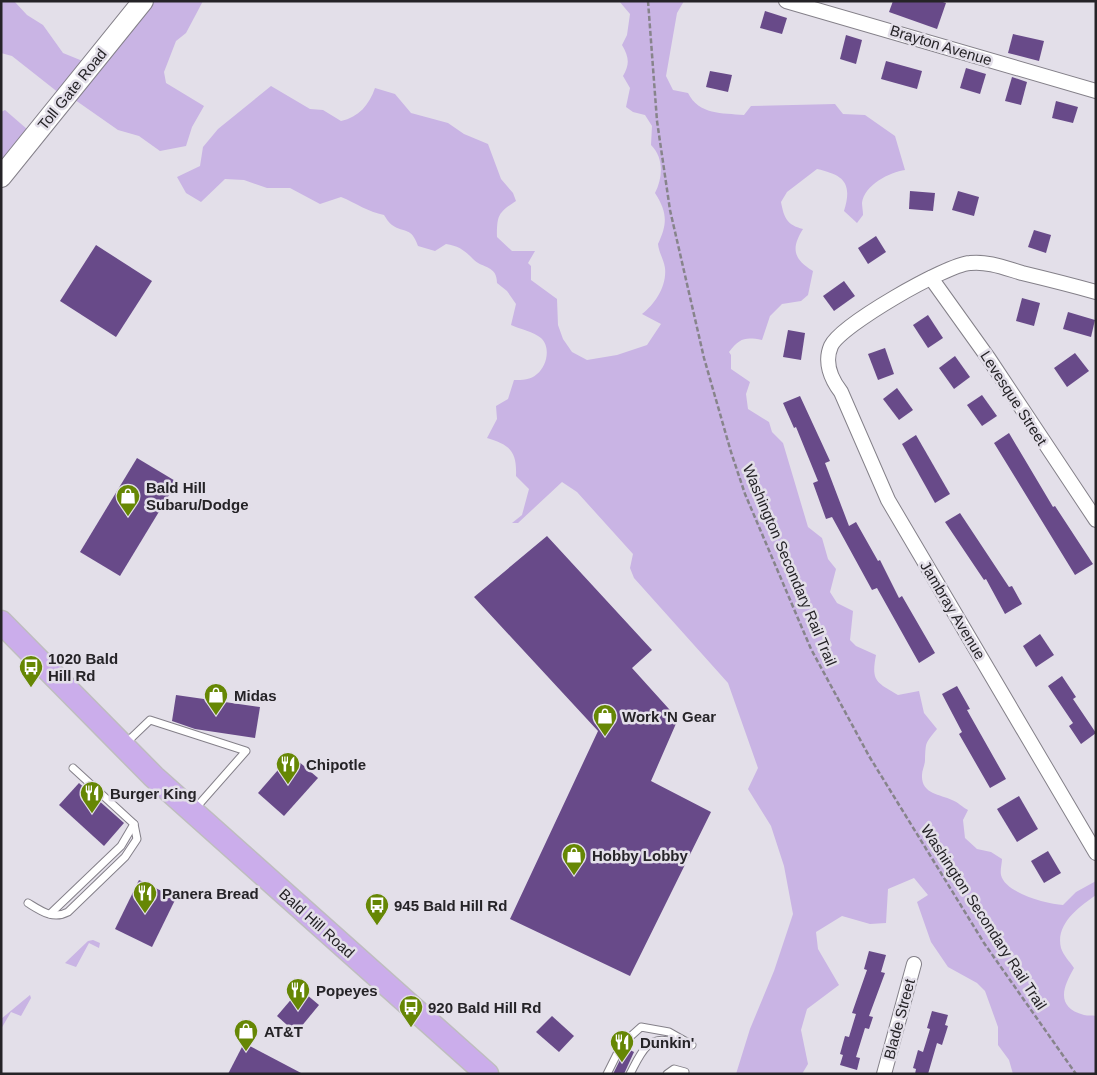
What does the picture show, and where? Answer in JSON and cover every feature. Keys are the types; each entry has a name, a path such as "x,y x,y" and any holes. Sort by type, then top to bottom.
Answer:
{"main road":[{"name":"Toll Gate Road","path":"1,177 143,1"},
{"name":"Bald Hill Road","path":"1,622 122,746 192,812 487,1074"}],"street":[{"name":"Brayton Avenue","path":"786,1 1096,92"},
{"path":"931,278 964,264 986,263 1096,292"},
{"name":"Jambray Avenue","path":"931,278 906,291 839,335 832,345 829,358 832,378 841,392 888,500 1096,853"},
{"name":"Levesque Street","path":"931,278 989,359 1096,520"},
{"name":"Blade Street","path":"884,1074 914,964"}],"lane":[{"path":"122,746 150,720 246,751 192,812"},
{"path":"28,903 50,914 62,916 125,857 137,839 134,824 73,768"},
{"path":"50,914 121,846 134,824"},
{"path":"607,1074 622,1044 641,1027 669,1032 692,1044"},
{"path":"630,1074 641,1053 654,1040 662,1039 672,1042"},
{"path":"667,1074 674,1069 685,1072"}],"path":[{"name":"Washington Secondary Rail Trail","path":"648,1 657,121 670,210 704,358 745,494 811,649 869,756 984,943 1076,1074"}],"shaded area":[{"path":"1,1 14,1 27,15 43,25 63,53 90,64 141,1 203,1 186,33 176,41 164,72 166,83 204,106 192,127 186,146 160,151 139,136 118,130 68,95 64,97 12,56 1,53"},
{"path":"619,1 684,1 677,13 666,76 673,90 688,93 698,105 705,109 712,112 744,115 751,106 835,104 843,114 865,115 895,136 905,170 892,173 879,180 867,191 862,203 863,215 857,223 844,211 847,193 844,181 833,174 817,169 787,192 781,202 785,217 793,225 803,229 797,242 796,253 801,262 813,271 808,295 801,301 782,304 770,316 762,340 747,339 736,344 729,352 731,355 731,369 750,382 746,394 748,409 769,422 772,432 783,443 808,527 822,538 828,559 836,569 830,592 837,603 853,611 850,640 856,646 876,655 875,676 885,687 898,695 919,691 924,713 937,729 928,740 926,746 922,775 925,786 928,790 954,801 968,810 963,820 965,838 977,849 991,852 1002,859 1001,875 1010,887 1018,892 1037,900 1063,905 1076,892 1096,881 1096,895 1070,917 1065,924 1060,939 1062,951 1074,968 1065,989 1065,1002 1075,1011 1084,1015 1096,1016 1096,1074 1013,1074 1009,1060 998,1045 998,1027 985,991 977,983 948,967 931,942 917,902 928,895 914,878 888,889 886,923 870,924 842,916 816,932 818,949 839,985 807,1009 801,1030 808,1064 802,1074 736,1074 750,1029 774,971 793,914 784,866 771,826 748,789 758,768 728,683 634,578 630,568 633,554 577,492 562,482 518,523 512,523 522,515 529,489 516,476 515,461 511,450 501,443 487,438 497,419 496,406 508,399 514,380 532,377 543,366 547,351 544,342 535,334 511,325 516,304 507,291 497,283 495,273 458,247 446,244 435,251 418,246 410,233 392,225 384,215 367,210 341,197 320,204 290,188 267,188 244,180 225,179 201,202 186,193 177,177 200,166 203,147 218,129 271,86 310,109 323,110 341,121 358,113 370,100 375,88 395,94 411,113 448,123 464,134 488,144 501,179 513,193 516,201 500,215 497,224 497,237 512,251 535,251 528,263 531,266 531,280 557,299 558,325 563,339 572,352 587,360 617,355 647,345 661,324 642,314 659,294 665,275 658,244 665,224 665,218 662,206 655,193 660,181 661,168 658,156 651,145 652,126 645,115 633,112 626,107 630,88 623,76 628,61 622,45 627,35 630,14"},
{"path":"5,110 35,136 1,178 1,112"},
{"path":"93,940 100,943 99,948 89,943 76,967 65,963 88,941"},
{"path":"30,995 31,998 21,1016 11,1012 1,1029 1,1019"}],"building":[{"path":"893,1 940,1 946,3 937,29 889,12"},
{"path":"765,11 787,18 782,34 760,28"},
{"path":"1013,34 1044,41 1039,61 1008,53"},
{"path":"846,35 862,40 856,64 840,59"},
{"path":"886,61 922,71 917,89 881,79"},
{"path":"966,68 986,74 980,94 960,88"},
{"path":"710,71 732,75 728,92 706,87"},
{"path":"1012,77 1027,82 1021,105 1005,101"},
{"path":"1056,101 1078,107 1073,123 1052,118"},
{"path":"910,191 935,193 933,211 909,209"},
{"path":"958,191 979,197 974,216 952,210"},
{"path":"1034,230 1051,235 1046,253 1028,247"},
{"path":"876,236 886,252 868,264 858,248"},
{"path":"96,245 152,281 116,337 60,301"},
{"path":"844,281 855,296 834,311 823,296"},
{"path":"1022,298 1040,303 1034,326 1016,321"},
{"path":"1068,312 1095,320 1091,337 1063,329"},
{"path":"928,315 943,338 928,348 913,325"},
{"path":"788,330 805,333 801,360 783,357"},
{"path":"885,348 894,374 878,380 868,354"},
{"path":"1075,353 1089,371 1067,387 1054,368"},
{"path":"955,356 970,377 954,389 939,368"},
{"path":"897,388 913,410 899,420 883,399"},
{"path":"982,395 997,416 982,426 967,405"},
{"path":"800,396 830,461 825,463 849,526 856,522 878,561 880,560 899,598 902,596 935,653 919,663 877,588 872,590 832,517 826,519 813,483 818,481 796,427 794,428 783,403"},
{"path":"1009,433 1053,507 1055,506 1093,564 1075,575 994,443"},
{"path":"916,435 950,494 935,503 902,444"},
{"name":"Bald Hill Subaru/Dodge","path":"137,458 177,482 120,576 80,552"},
{"path":"960,513 1009,587 1012,586 1022,604 1005,614 986,579 984,580 945,522"},
{"path":"547,536 652,650 632,668 678,719 651,781 711,812 630,976 510,919 598,731 474,597"},
{"path":"1040,634 1054,655 1036,667 1023,646"},
{"path":"1062,676 1076,697 1073,699 1096,733 1081,744 1069,726 1073,723 1048,686"},
{"path":"957,686 970,709 967,710 1006,779 990,788 959,734 962,732 942,694"},
{"name":"Midas","path":"176,695 260,707 255,738 195,729 172,721"},
{"name":"Chipotle","path":"291,755 318,778 284,816 258,793"},
{"name":"Burger King","path":"79,783 124,823 104,846 59,805"},
{"path":"1019,796 1038,829 1017,842 997,809"},
{"path":"1048,851 1061,873 1044,883 1031,861"},
{"name":"Panera Bread","path":"139,880 176,898 152,947 115,929"},
{"path":"869,951 886,955 881,972 885,973 869,1016 873,1017 869,1029 865,1028 856,1057 860,1058 857,1070 840,1065 843,1055 840,1054 845,1036 849,1037 856,1014 852,1013 867,970 864,969"},
{"name":"Popeyes","path":"300,989 319,1005 296,1033 277,1016"},
{"path":"932,1011 948,1015 945,1025 948,1026 942,1045 937,1043 928,1074 915,1074 916,1069 913,1068 918,1050 923,1052 930,1029 927,1028"},
{"path":"552,1016 574,1036 559,1052 536,1032"},
{"path":"244,1043 303,1074 228,1074"},
{"name":"Dunkin'","path":"626,1048 634,1052 624,1074 613,1074"}],"place":[{"name":"Bald Hill Subaru/Dodge","path":"128,517"},
{"name":"1020 Bald Hill Rd","path":"31,688"},
{"name":"Midas","path":"216,716"},
{"name":"Work 'N Gear","path":"605,737"},
{"name":"Chipotle","path":"288,785"},
{"name":"Burger King","path":"92,814"},
{"name":"Hobby Lobby","path":"574,876"},
{"name":"Panera Bread","path":"145,914"},
{"name":"945 Bald Hill Rd","path":"377,926"},
{"name":"Popeyes","path":"298,1011"},
{"name":"920 Bald Hill Rd","path":"411,1028"},
{"name":"AT&T","path":"246,1052"},
{"name":"Dunkin'","path":"622,1063"}]}
